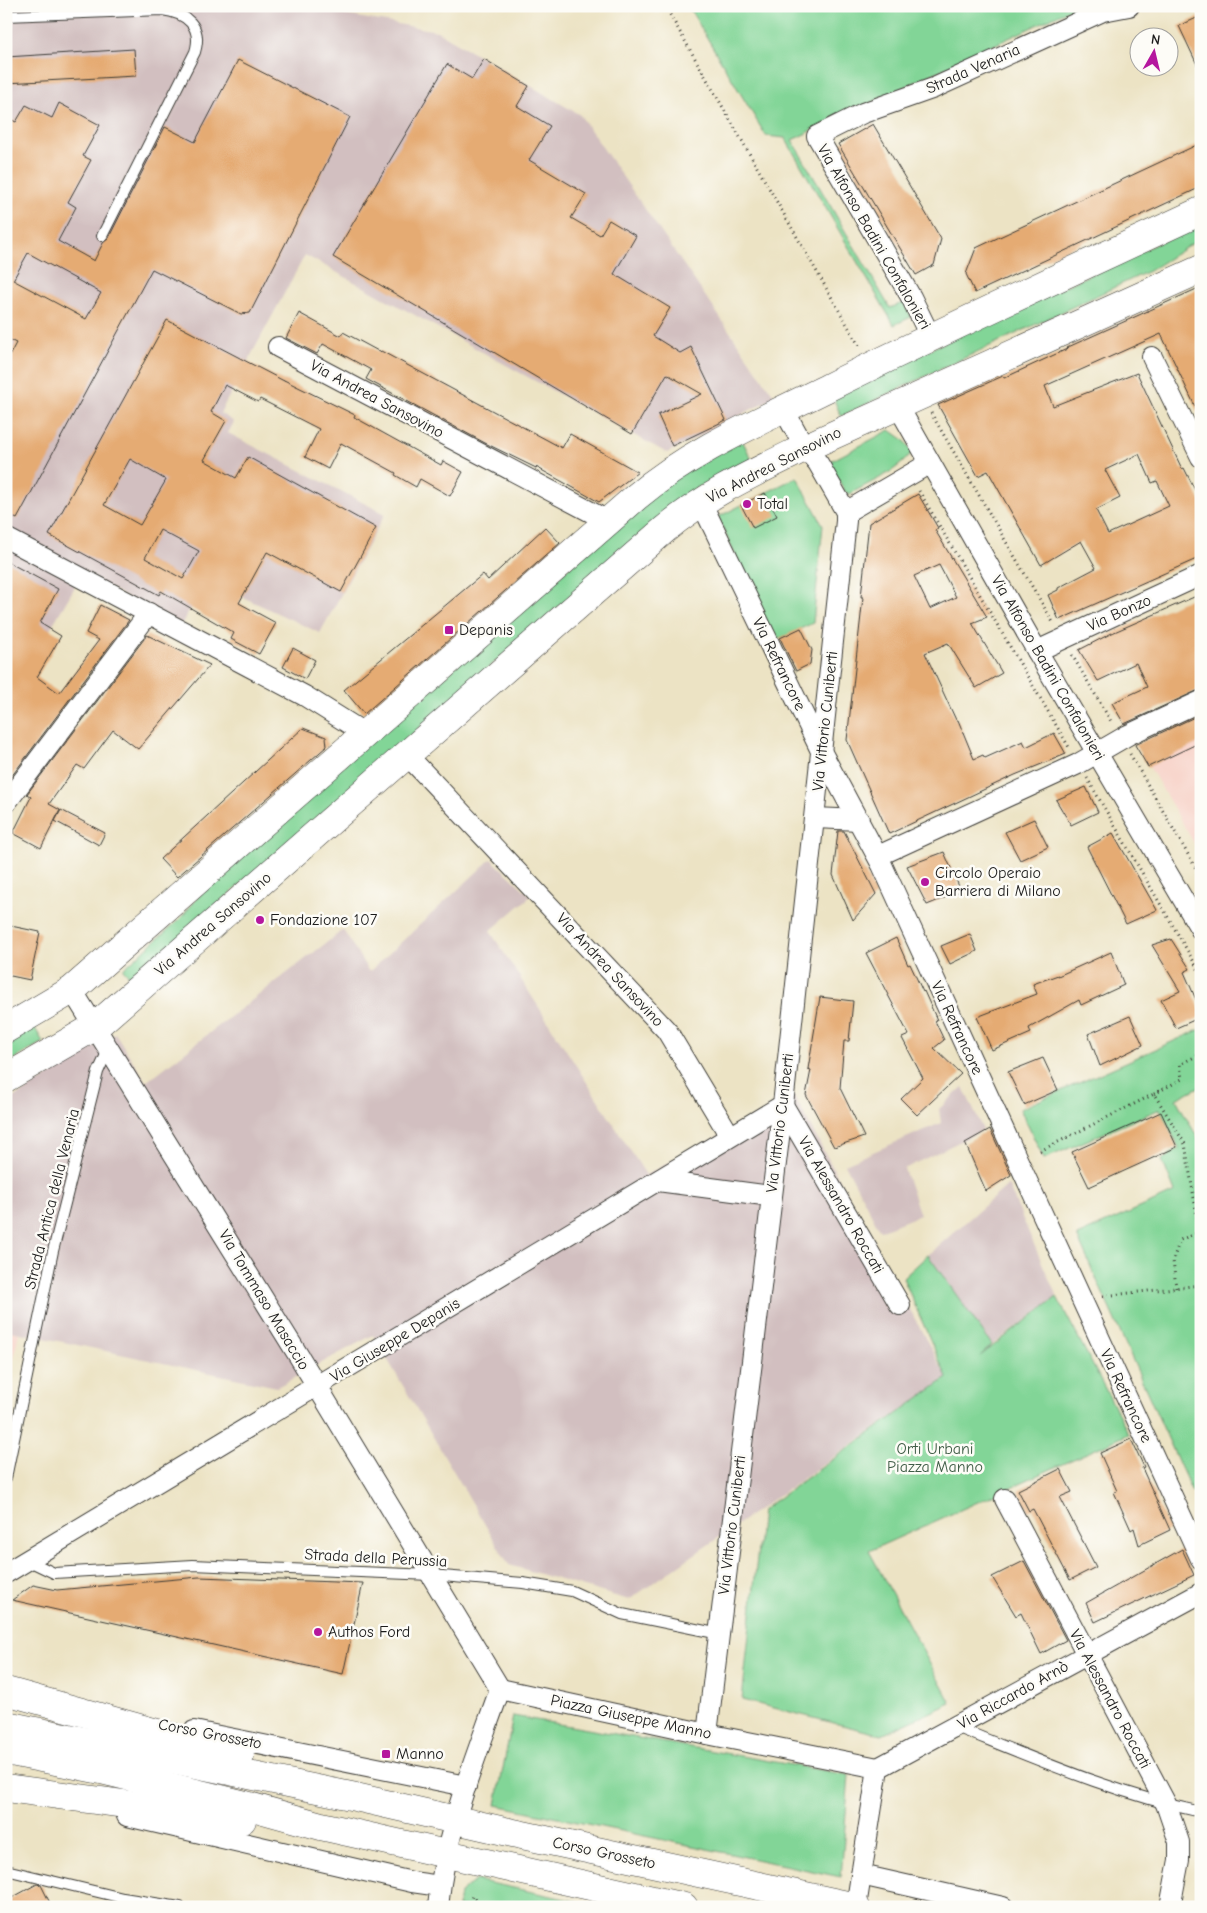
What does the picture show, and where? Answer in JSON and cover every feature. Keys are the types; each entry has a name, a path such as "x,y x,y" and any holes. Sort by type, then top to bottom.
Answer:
{"main road":[{"path":"6,1029 72,990 608,521 677,466 725,439 871,367 1201,211"},
{"name":"Via Andrea Sansovino","path":"6,1078 102,1037 407,754 664,530 701,502 744,477 805,448 1201,269"},
{"name":"Corso Grosseto","path":"6,1691 308,1776 352,1796"},
{"name":"Corso Grosseto","path":"6,1725 352,1796 856,1907"},
{"path":"6,1751 101,1770 242,1804 321,1826 684,1907"},
{"path":"13,1789 275,1824 321,1826"}],"street":[{"name":"Strada Venaria","path":"817,136 863,113 934,88 1103,11 1129,6"},
{"name":"Via Alfonso Badini Confalonieri","path":"817,136 911,297 931,338"},
{"name":"Via Andrea Sansovino","path":"278,347 608,521"},
{"path":"1152,357 1201,457"},
{"name":"Via Alfonso Badini Confalonieri","path":"898,406 1037,651 1201,930"},
{"path":"784,410 805,448 818,463 846,512 930,463"},
{"name":"Via Refrancore","path":"701,502 822,753 878,856 1201,1559"},
{"name":"Via Vittorio Cuniberti","path":"707,1734 783,1105 822,753 846,512"},
{"path":"6,538 305,696 364,733"},
{"name":"Via Bonzo","path":"1037,651 1201,576"},
{"path":"6,803 149,613"},
{"path":"878,856 1078,764 1128,735 1201,701"},
{"name":"Via Andrea Sansovino","path":"407,754 667,1031 730,1136"},
{"path":"815,818 859,820"},
{"name":"Via Tommaso Masaccio","path":"72,990 317,1387 500,1689"},
{"name":"Via Giuseppe Depanis","path":"6,1572 317,1387 783,1105"},
{"name":"Via Alessandro Roccati","path":"783,1105 900,1305"},
{"path":"658,1181 771,1196"},
{"name":"Via Alessandro Roccati","path":"1005,1499 1166,1804 1179,1842 1179,1860 1170,1907"},
{"name":"Via Riccardo Arnò","path":"878,1768 1201,1593"},
{"path":"438,1907 440,1886 454,1820 500,1689"},
{"name":"Piazza Giuseppe Manno","path":"500,1689 707,1734 878,1768"},
{"name":"Corso Grosseto","path":"42,1700 466,1786"},
{"path":"856,1907 878,1768"},
{"path":"13,1789 412,1882 440,1886"},
{"path":"861,1875 1003,1907"}],"lane":[{"path":"6,16 162,10 174,12 184,17 195,29 198,38 195,52 102,236"},
{"name":"Strada Antica della Venaria","path":"6,1478 53,1252 98,1072 102,1037"},
{"name":"Strada della Perussia","path":"27,1560 54,1573 192,1565 431,1575 523,1583 572,1591 622,1614 720,1634"},
{"path":"956,1727 1072,1774 1166,1804 1201,1812"},
{"path":"6,1870 122,1902 180,1907"}],"path":[{"path":"665,6 871,367"},
{"path":"910,475 1201,974"},
{"path":"1040,1151 1182,1079 1180,1064 1201,1054"},
{"path":"1154,1094 1185,1144 1201,1240"},
{"path":"1176,1288 1173,1260 1180,1240 1199,1232"},
{"path":"1102,1296 1201,1285"},
{"path":"468,1907 472,1896 484,1907"}],"shaded area":[{"path":"6,6 295,6 437,31 580,115 775,397 667,453 305,255 220,413 234,422 228,433 385,514 320,633 206,580 180,627 83,573 29,665 6,674"},
{"path":"1201,742 1201,855 1149,766"},
{"path":"491,859 531,896 490,931 646,1175 794,1096 947,1378 629,1600 509,1565 373,1335 277,1387 6,1330 6,1103 115,1033 146,1082 343,930 369,972"},
{"path":"963,1087 983,1130 904,1169 920,1215 880,1231 845,1164 941,1123 939,1109"},
{"path":"1008,1185 1057,1297 992,1345 928,1255"},
{"path":"6,1330 19,1333 6,1393"}],"green space":[{"path":"688,6 1077,6 792,140 890,308 905,302 911,317 894,325 785,138 766,136"},
{"path":"1201,223 1201,238 1149,271 841,416 832,395"},
{"path":"890,430 904,440 912,452 899,465 883,476 850,494 845,492 829,462"},
{"path":"742,440 752,460 695,489 675,505 132,979 123,969 180,919 213,879 665,483"},
{"path":"797,477 823,525 813,623 774,641 718,517"},
{"path":"32,1023 43,1042 6,1064 6,1039"},
{"path":"1201,1029 1201,1086 1176,1099 1201,1144 1201,1487 1192,1492 1077,1236 1175,1192 1162,1160 1179,1148 1160,1109 1044,1159 1020,1109"},
{"name":"Orti Urbani Piazza Manno","path":"928,1255 992,1345 980,1356 1057,1297 1129,1434 869,1551 951,1703 882,1735 742,1700 762,1510 947,1378 903,1278"},
{"path":"513,1716 849,1775 841,1877 496,1805"},
{"path":"476,1880 603,1907 458,1907 460,1893"}],"building":[{"path":"1201,16 1201,73 1180,28 1179,26"},
{"path":"134,49 136,76 6,83 6,57"},
{"path":"484,59 529,86 517,106 550,126 529,160 586,194 571,218 600,235 609,220 636,236 614,274 670,308 653,336 680,353 691,347 726,420 672,446 658,415 702,394 667,374 632,434 333,257 447,64 472,79"},
{"path":"238,60 350,117 250,313 241,314 152,269 17,519 6,513 6,362 16,343 6,338 6,117 16,122 26,105 52,118 59,103 100,125 83,156 91,160 68,202 76,207 58,241 94,261 103,243 108,239 165,127 195,142","holes":["28,253 101,293 86,319 13,280"]},
{"path":"873,124 941,239 934,265 916,275 838,144"},
{"path":"1201,143 1201,187 975,293 966,274 976,248"},
{"path":"1201,287 1201,419 1161,334 1045,386 1053,406 1137,373 1182,469 1184,468 1201,502 1201,557 1059,620 1048,595 1096,568 1081,541 1041,565 988,471 978,476 938,405 1003,376 1004,378","holes":["1139,454 1152,483 1157,481 1169,506 1108,534 1096,510 1120,498 1105,470"]},
{"path":"299,313 341,336 343,332 381,351 562,448 570,434 638,472 599,502 536,467 485,443 366,379 371,370 323,344 317,354 286,338"},
{"path":"167,320 284,381 355,415 354,417 441,465 443,461 463,472 450,496 420,479 416,487 395,475 396,473 341,443 328,469 305,457 319,429 260,399 258,402 225,385 211,412 226,421 204,460 236,478 248,457 376,528 341,592 267,552 239,603 276,623 259,654 231,639 234,633 161,591 159,595 49,535","holes":["130,459 166,480 140,525 104,505","160,530 199,551 183,579 145,558"]},
{"path":"765,493 777,516 753,528 741,505"},
{"path":"918,494 938,528 935,530 987,617 972,623 1002,673 976,688 948,643 925,653 956,720 958,720 974,759 983,755 985,758 1023,741 1026,747 1054,733 1066,754 1015,775 889,834 847,740 869,523","holes":["939,565 956,597 930,609 914,576"]},
{"path":"545,527 560,543 364,714 344,690 483,574 488,580"},
{"path":"6,561 58,589 40,623 61,636 37,677 59,693 99,640 86,633 100,605 129,620 8,781 6,779"},
{"path":"1201,594 1201,689 1124,724 1112,703 1147,687 1136,663 1098,681 1079,650 1112,633"},
{"path":"801,628 812,650 810,664 796,671 780,638"},
{"path":"147,635 210,665 138,749 113,730 84,769 77,765 49,804 60,810 41,848 13,833 31,797 27,794"},
{"path":"293,648 315,660 305,679 283,667"},
{"path":"1201,714 1201,742 1148,767 1135,745"},
{"path":"303,728 326,737 327,746 177,877 160,859"},
{"path":"1086,787 1098,812 1071,825 1056,800"},
{"path":"61,810 105,833 99,845 55,821"},
{"path":"1034,819 1048,847 1020,860 1005,832"},
{"path":"838,831 844,831 876,894 853,920 833,875"},
{"path":"1113,833 1157,910 1126,924 1087,847"},
{"path":"944,852 961,891 927,905 907,866"},
{"path":"6,925 40,932 30,980 6,975"},
{"path":"970,934 977,951 950,964 941,946"},
{"path":"896,938 908,965 910,964 924,991 944,1040 934,1048 961,1074 917,1115 901,1099 923,1078 902,1038 909,1035 866,953"},
{"path":"1171,939 1190,969 1184,972 1201,1011 1201,1017 1176,1028 1161,1000 1180,991 1152,945"},
{"path":"1111,952 1124,985 1081,1005 1079,1000 1029,1028 1031,1033 992,1050 977,1017 1037,994 1033,984 1058,976"},
{"path":"820,997 853,1001 849,1041 844,1041 840,1088 864,1137 834,1147 806,1095 811,1070 808,1069"},
{"path":"1130,1016 1143,1045 1100,1066 1088,1034"},
{"path":"1043,1058 1058,1090 1024,1105 1008,1072"},
{"path":"1161,1112 1177,1147 1089,1187 1072,1152"},
{"path":"990,1129 1011,1175 986,1191 965,1143"},
{"path":"1131,1439 1170,1530 1139,1545 1134,1528 1131,1530 1114,1492 1117,1491 1100,1453"},
{"path":"1060,1469 1072,1492 1060,1497 1096,1567 1070,1580 1033,1509 1029,1511 1018,1490"},
{"path":"1182,1549 1194,1575 1095,1622 1086,1603"},
{"path":"1024,1561 1066,1640 1041,1654 1021,1613 1016,1616 992,1577"},
{"path":"199,1577 363,1583 343,1674 12,1600 33,1585 57,1590"},
{"path":"37,1884 41,1885 52,1907 6,1907 6,1901"}],"place":[{"name":"Total","path":"747,504"},
{"name":"Depanis","path":"449,630"},
{"name":"Circolo Operaio Barriera di Milano","path":"925,882"},
{"name":"Fondazione 107","path":"260,920"},
{"name":"Authos Ford","path":"318,1632"},
{"name":"Manno","path":"386,1754"}]}
